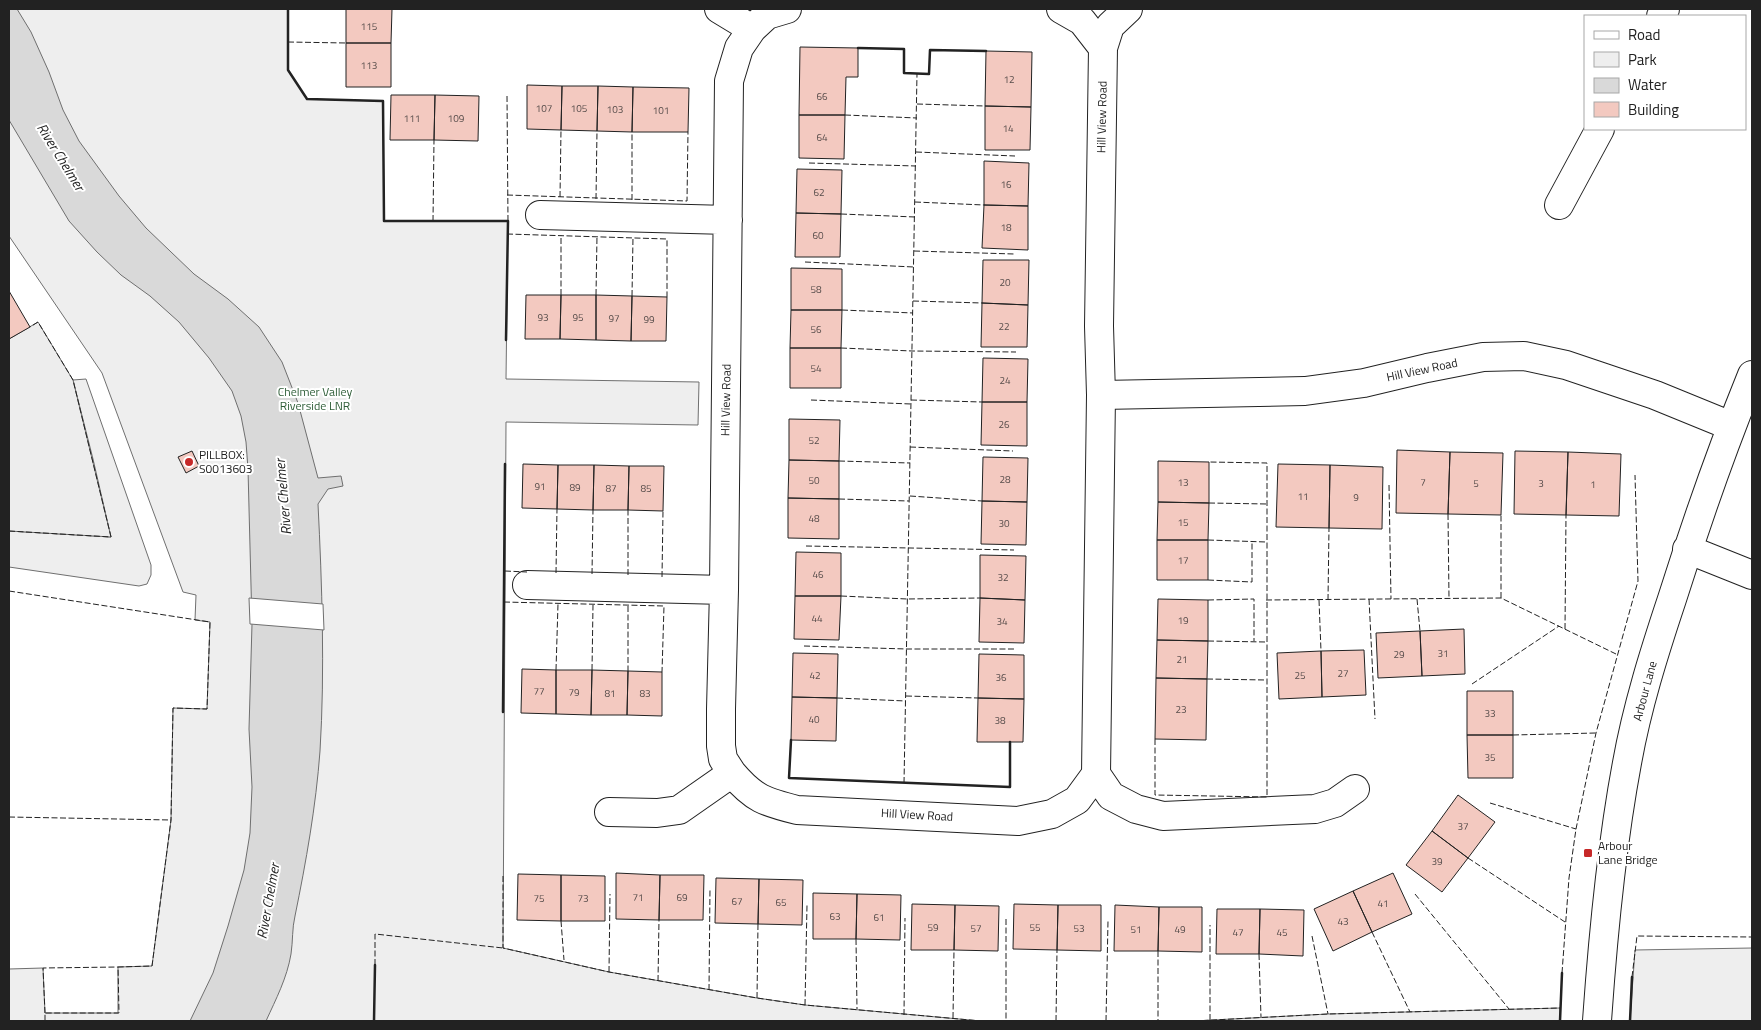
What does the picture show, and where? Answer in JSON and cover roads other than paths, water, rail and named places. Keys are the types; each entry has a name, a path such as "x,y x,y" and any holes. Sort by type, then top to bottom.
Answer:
{"street":[{"path":"719,9 752,29"},
{"name":"Hill View Road","path":"787,9 767,15 752,29 738,48 729,81 721,746 723,759 746,789 769,803 797,810 1018,821 1052,814 1077,800 1096,774 1103,48 1110,26 1128,9"},
{"path":"1061,9 1082,21 1103,48"},
{"path":"1559,205 1599,130"},
{"path":"540,215 728,220"},
{"name":"Hill View Road","path":"1101,395 1305,391 1364,383 1483,357 1524,356 1566,365 1655,395 1731,426"},
{"name":"Arbour Lane","path":"1597,1021 1610,879 1627,763 1641,700 1687,549 1731,426 1752,376"},
{"path":"1687,549 1752,575"},
{"path":"526,585 724,590"},
{"path":"609,812 657,813 679,810 732,773"},
{"path":"1096,774 1112,796 1136,810 1163,816 1315,809 1335,803 1355,789"}],"water":[{"name":"River Chelmer","path":"9,9 17,9 31,32 63,110 79,141 119,196 146,228 194,274 228,299 259,327 282,362 298,403 318,478 341,476 343,486 328,489 318,504 323,659 322,721 316,792 294,921 289,963 281,988 266,1021 190,1021 213,973 228,926 244,870 250,833 252,787 249,729 252,624 248,469 246,442 241,416 232,391 209,358 179,322 150,296 121,275 69,221 9,120"}],"place":[{"name":"PILLBOX: S0013603","path":"189,462"},
{"name":"Arbour Lane Bridge","path":"1588,853"}],"park label":[{"name":"Chelmer Valley Riverside LNR","path":"315,399"}]}
